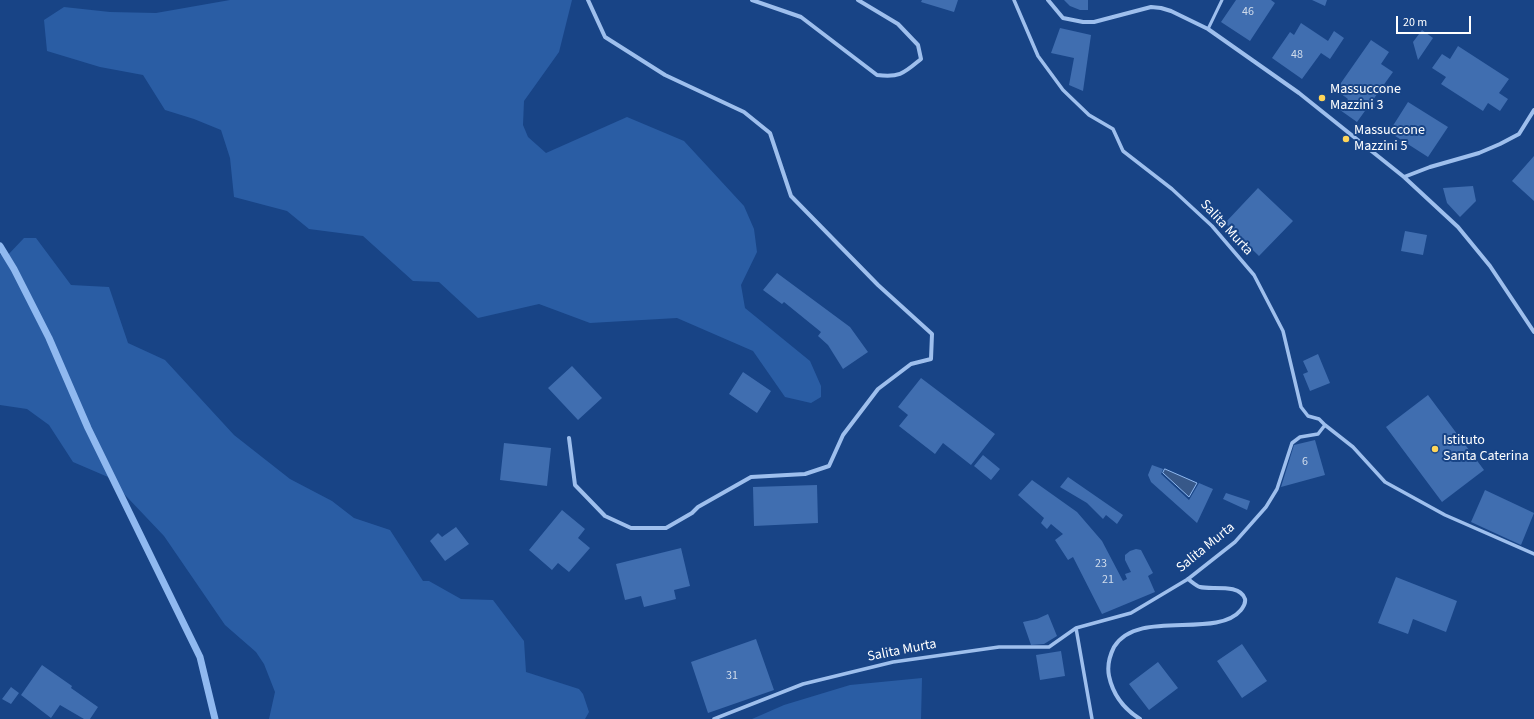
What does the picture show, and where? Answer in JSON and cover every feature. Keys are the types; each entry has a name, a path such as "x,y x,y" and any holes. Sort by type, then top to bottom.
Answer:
{"street":[{"path":"569,438 575,485 605,516 631,528 666,528 692,513 698,507 751,477 805,474 829,466 843,435 878,389 911,364 931,359 932,334 878,285 791,196 770,133 744,112 665,75 605,37 588,0"},
{"path":"752,0 801,17 877,75 892,77 908,70 921,59 918,45 898,24 858,0"},
{"name":"Salita Murta","path":"714,719 803,684 892,662 999,647 1049,647 1076,628 1131,613 1188,579 1235,542 1266,507 1277,489 1292,443 1300,437 1318,434 1325,425 1319,419 1308,416 1301,407 1283,331 1254,275 1212,226 1172,189 1123,151 1114,129 1089,115 1063,90 1038,56 1014,0"},
{"path":"1048,0 1063,18 1083,22 1094,22 1150,7 1171,11 1208,28 1299,93 1404,177 1458,227 1490,266 1534,332"},
{"path":"1404,177 1430,167 1479,153 1500,144 1519,134 1534,110"},
{"path":"1325,425 1353,447 1386,482 1445,514 1534,554"},
{"path":"1140,719 1119,700 1112,687 1108,661 1118,641 1128,634 1157,626 1217,623 1237,614 1245,605 1245,599 1242,594 1231,589 1200,587 1188,579"},
{"path":"1076,628 1092,719"}],"lane":[{"path":"1208,28 1222,0"}],"shaded area":[{"path":"230,0 572,0 559,52 524,101 523,125 528,137 546,153 627,117 684,141 744,206 754,229 757,252 741,285 745,308 810,361 821,386 821,397 811,403 785,397 753,351 677,318 590,323 539,304 478,318 439,282 413,281 363,236 309,229 287,211 234,197 230,158 221,130 194,119 165,110 143,75 100,67 47,51 44,20 64,7 110,12 156,13"},
{"path":"24,238 36,238 71,285 109,287 128,343 165,360 234,435 290,479 332,501 354,518 390,530 423,581 429,581 461,599 493,600 524,641 526,672 579,689 583,694 589,712 585,719 269,719 275,692 264,664 256,652 225,625 164,536 108,477 73,462 49,425 27,409 0,405 0,254 5,258"},
{"path":"1165,469 1197,483 1189,497 1163,473"},
{"path":"922,678 921,719 752,719 784,705 850,685"}],"building":[{"path":"922,0 958,0 954,12 921,2"},
{"path":"1064,0 1088,0 1088,10 1080,10 1070,6"},
{"path":"1236,0 1271,0 1275,3 1250,41 1221,22"},
{"path":"1312,0 1327,0 1325,6"},
{"path":"1301,23 1328,41 1334,31 1344,38 1330,59 1321,53 1302,79 1272,58 1290,32 1294,35"},
{"path":"1060,28 1091,35 1083,91 1069,85 1074,58 1051,53"},
{"path":"1422,30 1433,38 1418,60 1413,42"},
{"path":"1371,40 1389,52 1381,64 1393,72 1357,122 1340,110 1348,99 1336,90"},
{"path":"1458,46 1509,79 1499,93 1508,99 1500,111 1488,103 1483,111 1441,84 1446,77 1432,68 1442,54 1450,59"},
{"path":"1408,102 1448,127 1428,157 1389,132"},
{"path":"1534,156 1534,201 1512,181"},
{"path":"1473,186 1476,201 1460,217 1447,203 1443,188"},
{"path":"1258,188 1293,221 1259,256 1225,223"},
{"path":"1405,231 1427,235 1423,255 1401,251"},
{"path":"777,273 850,327 868,352 843,369 828,345 818,336 821,332 784,302 782,304 763,290"},
{"path":"1318,354 1330,383 1310,391 1303,374 1308,372 1303,361"},
{"path":"572,366 602,398 578,420 548,388"},
{"path":"743,372 771,391 757,413 729,394"},
{"path":"921,378 995,434 971,465 943,443 935,454 899,426 908,415 898,407"},
{"name":"Istituto Santa Caterina","path":"1428,395 1484,470 1442,502 1386,427"},
{"path":"1315,440 1325,475 1281,487 1294,445"},
{"path":"504,443 551,448 547,486 500,480"},
{"path":"983,455 1000,469 991,480 974,466"},
{"path":"1152,465 1163,469 1161,474 1189,500 1199,483 1213,489 1197,523 1151,482 1148,475"},
{"path":"1068,477 1123,515 1117,524 1106,515 1103,519 1087,503 1060,487"},
{"path":"1032,480 1077,512 1102,541 1123,581 1127,579 1125,574 1131,572 1125,560 1125,555 1136,549 1141,550 1153,573 1148,576 1155,592 1102,614 1073,557 1068,560 1055,540 1063,534 1051,524 1047,529 1041,523 1044,518 1018,495"},
{"path":"817,485 818,523 754,526 753,487"},
{"path":"1485,490 1534,513 1521,545 1471,522"},
{"path":"1226,493 1250,501 1247,510 1223,499"},
{"path":"562,510 585,529 578,538 590,548 569,572 558,563 552,570 529,550"},
{"path":"456,527 469,544 445,561 430,541 438,533 442,537"},
{"path":"681,548 690,586 674,590 676,599 644,607 641,596 625,600 616,564"},
{"path":"1396,577 1457,601 1446,632 1413,619 1408,634 1378,623"},
{"path":"1048,614 1057,636 1044,644 1031,645 1023,622 1037,619"},
{"path":"756,639 774,690 708,713 691,662"},
{"path":"1242,644 1267,681 1242,698 1217,661"},
{"path":"1061,651 1065,676 1040,680 1036,655"},
{"path":"1158,662 1178,688 1149,710 1129,684"},
{"path":"42,665 98,707 90,719 84,719 60,705 51,718 21,695"},
{"path":"11,687 19,693 11,704 2,699"}],"waterway":[{"path":"0,246 14,269 49,338 88,428 200,657 215,719"}],"place":[{"name":"Massuccone Mazzini 3","path":"1322,98"},
{"name":"Massuccone Mazzini 5","path":"1346,139"},
{"name":"Istituto Santa Caterina","path":"1435,449"}]}
